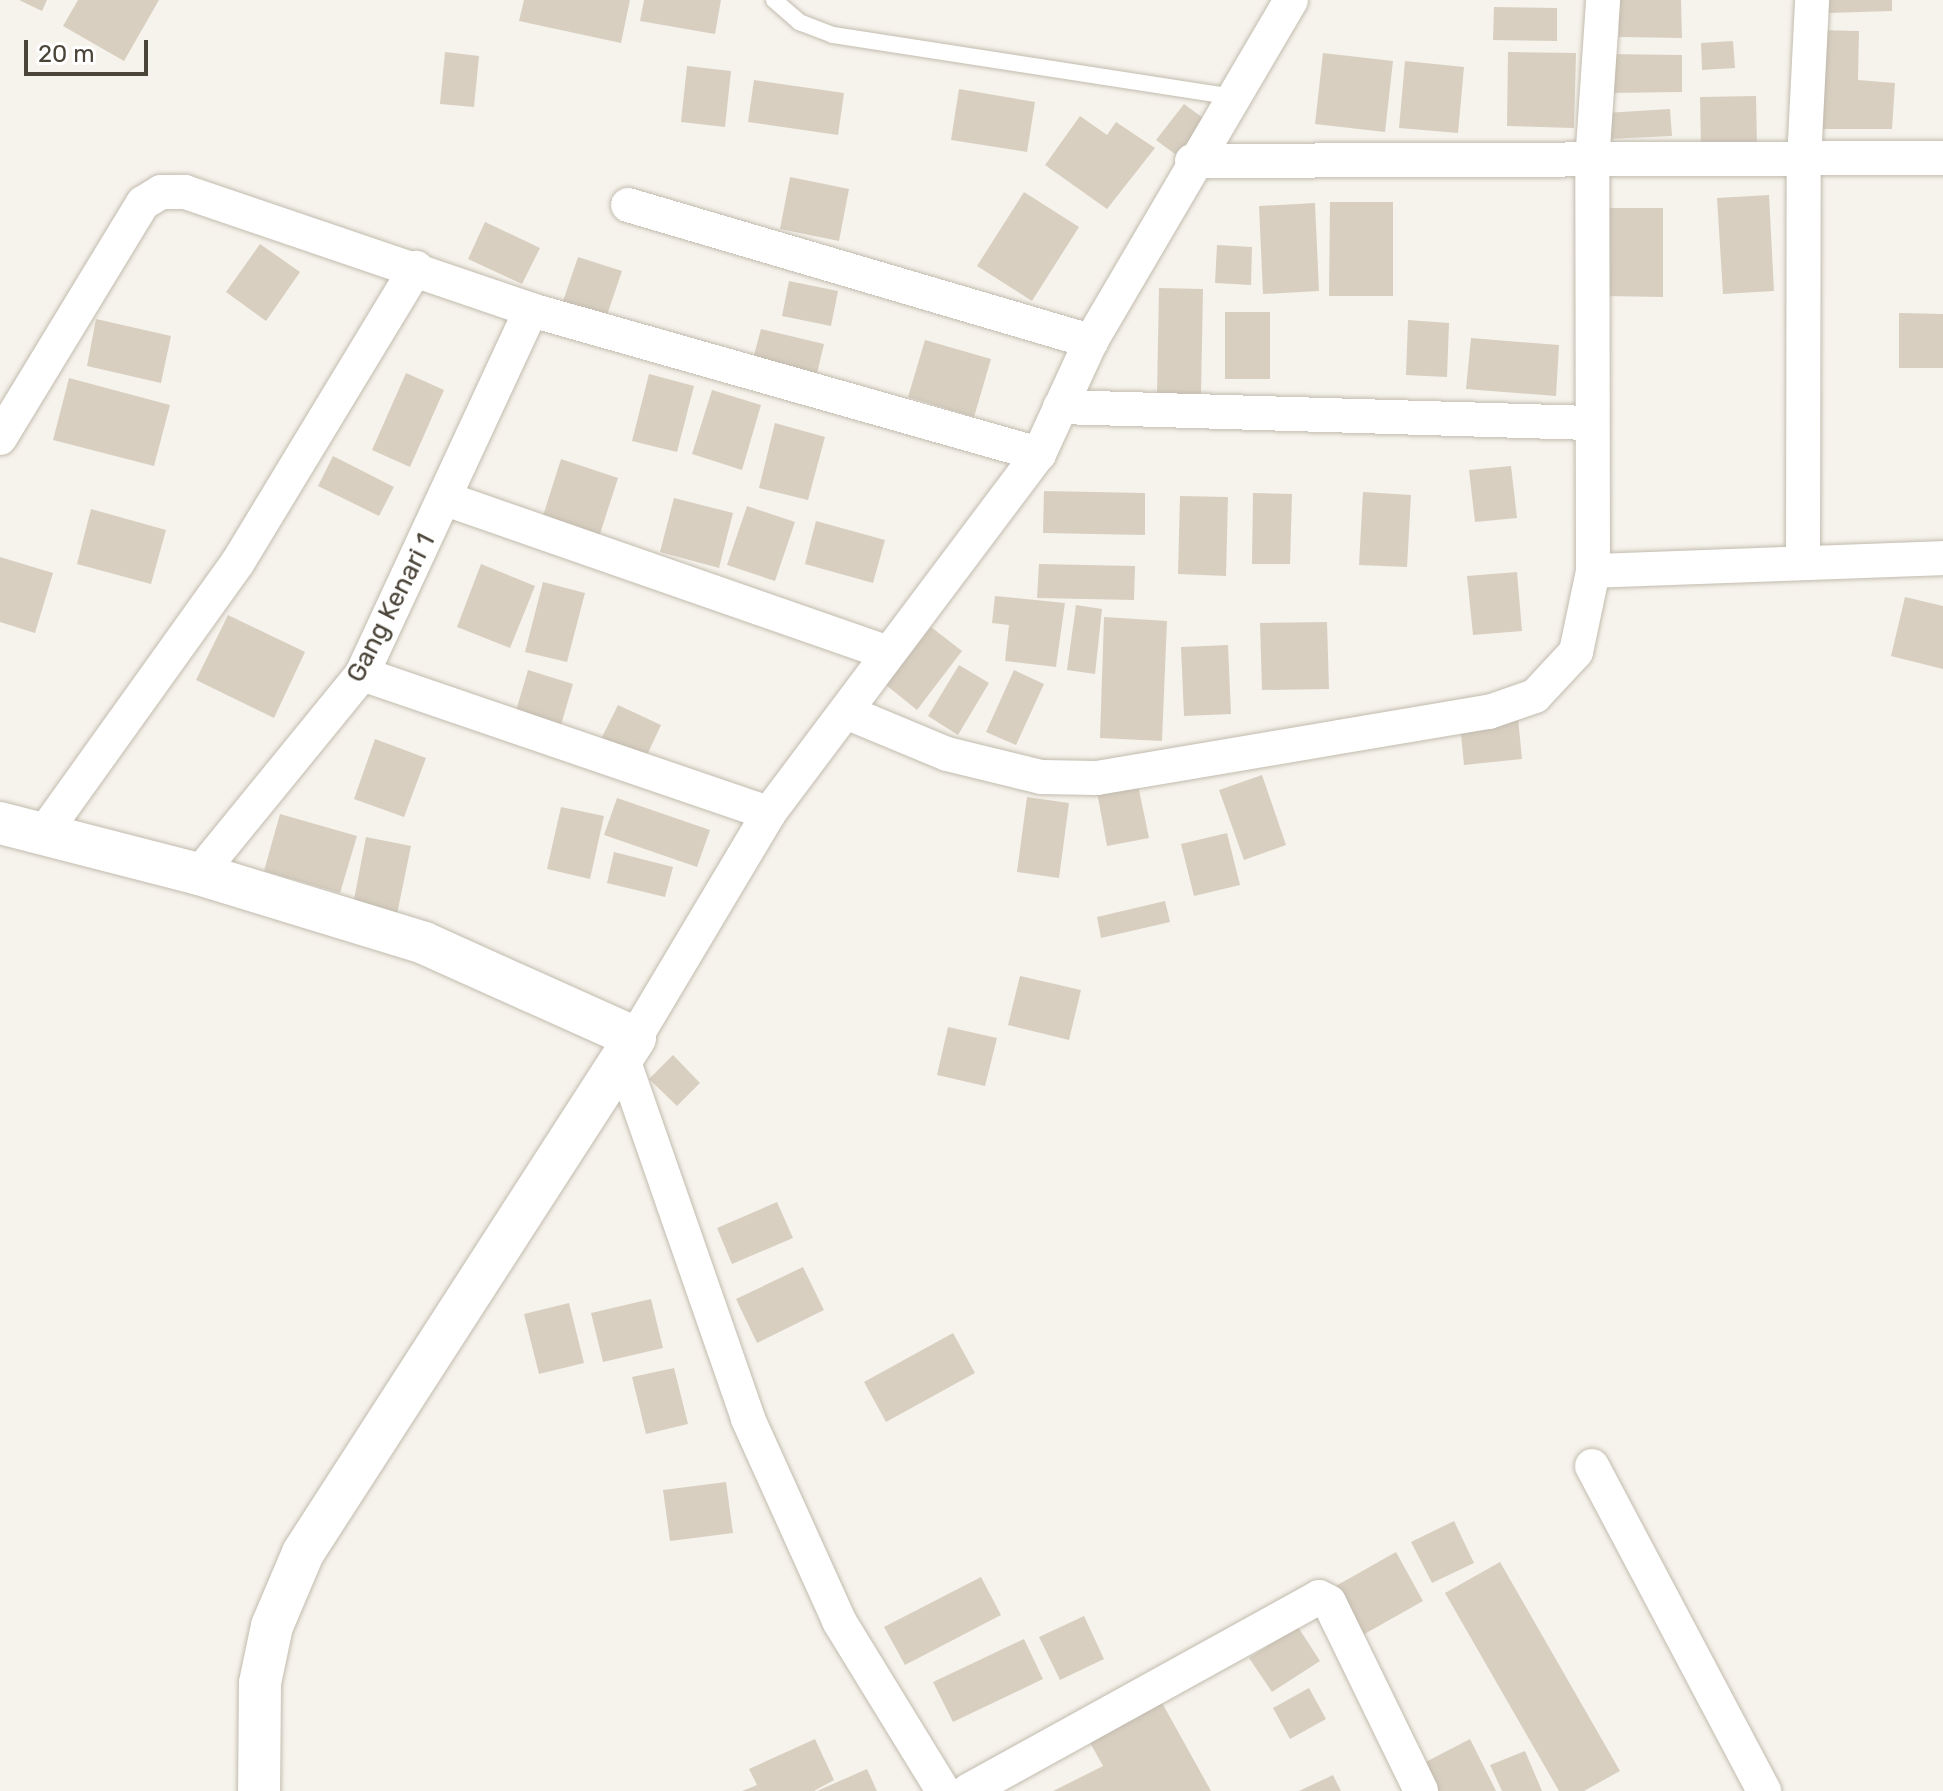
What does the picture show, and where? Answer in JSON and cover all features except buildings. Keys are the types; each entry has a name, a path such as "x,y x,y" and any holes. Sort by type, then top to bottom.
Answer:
{"street":[{"path":"259,1791 260,1683 272,1626 303,1553 343,1482 629,1050 769,813 846,712 886,652 1039,454 1091,341 1192,161 1291,0"},
{"path":"846,712 947,754 1041,777 1097,778 1489,712 1535,696 1576,652 1593,571 1590,423 1592,163 1603,0"},
{"path":"1803,558 1804,160 1812,0"},
{"path":"1192,161 1592,163 1943,158"},
{"path":"0,438 143,203 161,192 185,192 416,268 531,310 1039,454"},
{"path":"628,205 1091,341"},
{"path":"44,833 238,562 416,268"},
{"name":"Gang Kenari 1","path":"199,874 362,674 446,499 531,310"},
{"path":"1060,407 1590,423"},
{"path":"446,499 886,652"},
{"path":"1593,571 1803,558 1943,558"},
{"path":"362,674 769,813"},
{"path":"0,823 199,874 424,943 629,1050 748,1419 839,1621 943,1791"},
{"path":"1592,1466 1764,1791"},
{"path":"968,1791 1319,1597 1329,1602 1421,1791"}],"lane":[{"path":"774,0 799,22 833,35 1233,97"}]}
